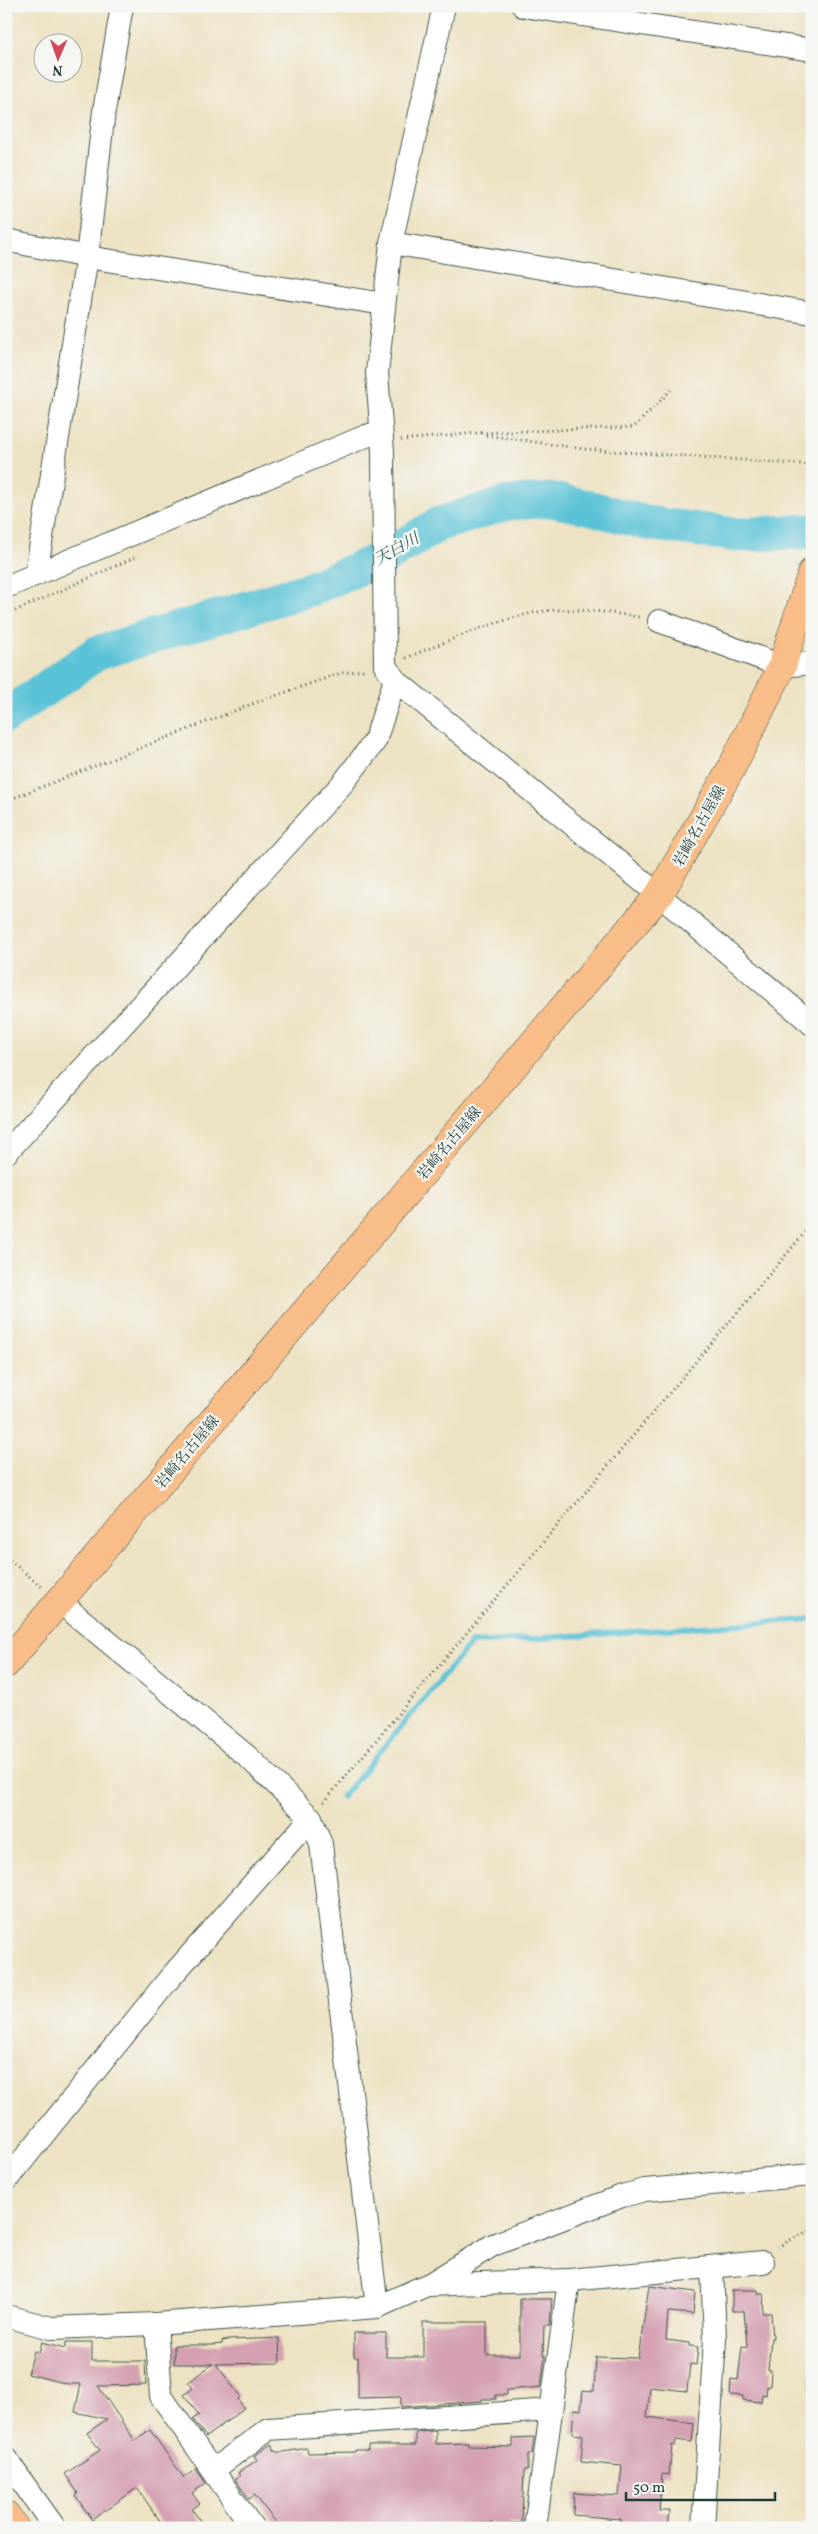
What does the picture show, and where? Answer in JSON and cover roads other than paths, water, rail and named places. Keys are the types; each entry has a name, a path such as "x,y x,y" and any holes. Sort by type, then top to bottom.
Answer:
{"main road":[{"name":"岩崎名古屋線","path":"6,1664 659,895 705,816 782,666 812,572"},
{"path":"6,2515 15,2528"}],"street":[{"path":"36,574 87,257 104,110 122,6"},
{"path":"6,1152 343,783 376,742 388,667 382,442 378,373 384,304 391,243 444,6"},
{"path":"522,6 812,50"},
{"path":"6,240 87,257 384,304"},
{"path":"391,243 812,313"},
{"path":"6,587 357,440 382,442"},
{"path":"659,621 782,666 812,663"},
{"path":"388,667 812,1024"},
{"path":"60,1602 248,1757 311,1818 321,1844 377,2307"},
{"path":"6,2181 169,1979 311,1818"},
{"path":"6,2316 51,2328 156,2324 377,2307 427,2285 493,2245 622,2196 645,2190 812,2175"},
{"path":"427,2285 569,2280 763,2262"},
{"path":"703,2528 715,2339 712,2268"},
{"path":"536,2528 569,2280"},
{"path":"156,2324 161,2396 253,2528"},
{"path":"213,2470 268,2429 551,2410"},
{"path":"6,2459 55,2528"}],"water":[{"path":"812,2341 812,2444 805,2441 811,2411"}],"waterway":[{"name":"天白川","path":"6,716 97,653 310,589 383,558 439,524 508,503 552,500 588,507 646,523 738,535 812,531"},
{"path":"342,1797 471,1643 812,1619"}]}
